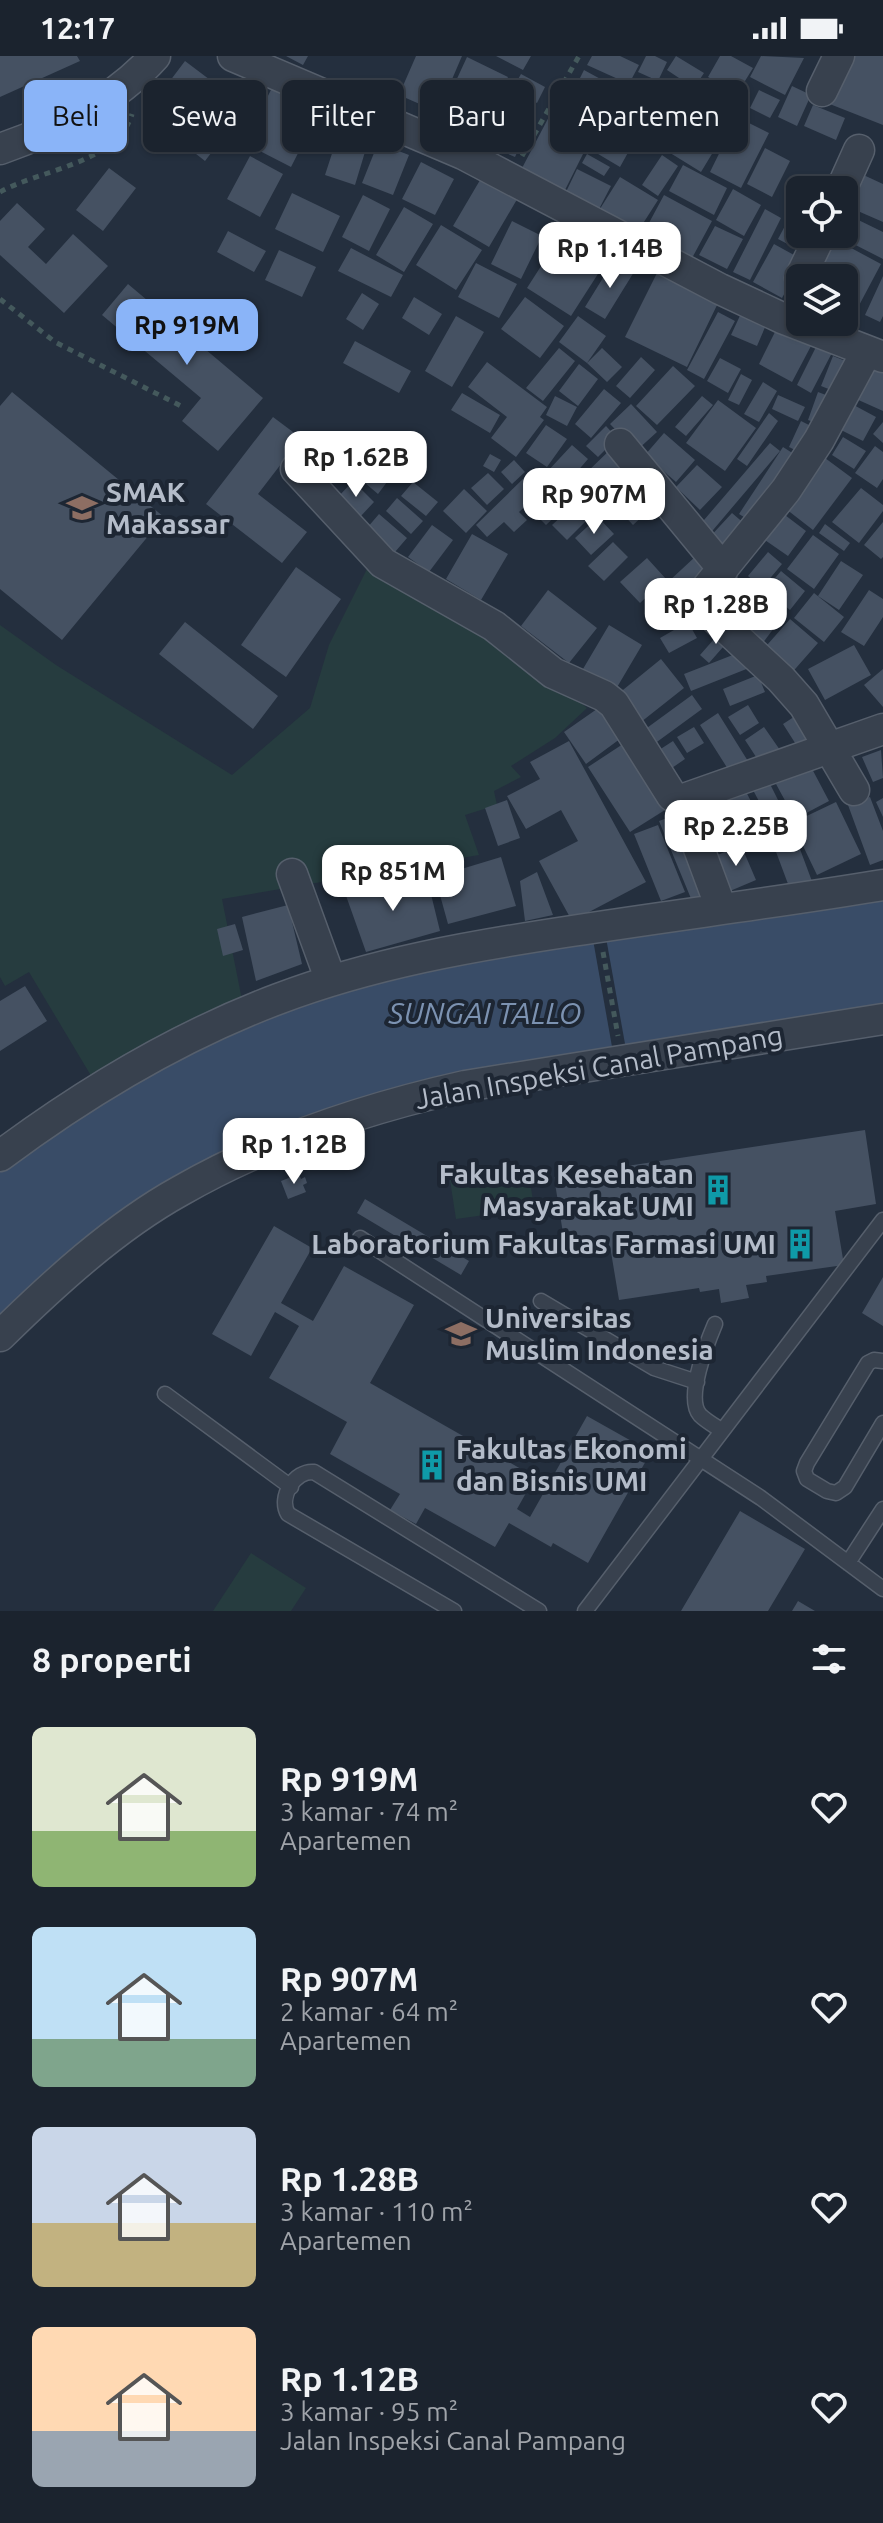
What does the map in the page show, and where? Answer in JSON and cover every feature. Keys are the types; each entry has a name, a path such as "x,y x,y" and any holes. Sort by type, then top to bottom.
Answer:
{"street":[{"path":"0,149 88,111 155,56"},
{"path":"233,56 421,135 782,318 875,354 759,527 699,597 699,604 781,679 804,705 854,790"},
{"path":"822,91 839,56"},
{"path":"847,176 859,150"},
{"path":"782,318 786,309"},
{"path":"620,444 723,569"},
{"path":"296,469 383,563 494,626 553,673 610,700 672,796 681,800 883,729"},
{"path":"681,800 721,908"},
{"path":"292,874 331,981"},
{"path":"0,1156 100,1085 159,1052 278,999 331,981 470,946 883,885"},
{"name":"Jalan Inspeksi Canal Pampang","path":"0,1336 79,1263 177,1192 223,1168 351,1116 465,1086 883,1019"}],"lane":[{"path":"585,1611 883,1220"},
{"path":"360,1238 761,1498 883,1589"},
{"path":"541,1301 654,1368 697,1382"},
{"path":"715,1324 697,1382 695,1401 699,1414 721,1430"},
{"path":"883,1361 868,1363 807,1463 804,1471 807,1479 836,1493 845,1487 883,1423"},
{"path":"165,1394 291,1487"},
{"path":"454,1611 288,1514 284,1499 298,1475 306,1471 314,1472 539,1611"},
{"path":"848,1563 883,1509"}],"path":[{"path":"509,178 579,56"},
{"path":"0,299 55,342 181,406"},
{"path":"598,927 622,1061"}],"green space":[{"path":"370,563 500,635 587,708 555,738 511,766 521,777 494,791 497,805 465,815 479,855 222,899 243,1005 93,1079 29,972 5,986 0,977 0,625 56,665 232,775 310,708 329,645"},
{"path":"528,1168 534,1208 456,1219 450,1180"},
{"path":"251,1553 306,1588 291,1611 213,1611"}],"water":[{"name":"SUNGAI TALLO","path":"883,891 883,1010 264,1142 0,1321 0,1167 55,1126 232,1028 410,969"}],"pier":[{"path":"605,932 627,1055 614,1058 592,934"}],"building":[{"path":"0,56 77,56 80,61 38,80 24,80 24,86 0,97"},
{"path":"286,56 308,56 303,65"},
{"path":"416,56 462,56 452,80 420,80 420,104 404,97 404,84"},
{"path":"496,56 531,56 523,70"},
{"path":"592,56 620,56 639,65 631,80 620,80 587,65"},
{"path":"646,56 655,56 667,62 658,80 638,72"},
{"path":"676,56 704,73 699,80 682,80 667,70"},
{"path":"720,56 731,56 753,68 746,80 713,80 708,77"},
{"path":"761,56 804,58 785,95 750,77"},
{"path":"835,56 883,56 883,125 817,99"},
{"path":"467,57 508,77 507,80 456,80"},
{"path":"185,61 210,80 171,80"},
{"path":"584,70 602,80 579,80"},
{"path":"521,74 532,80 518,80"},
{"path":"534,81 545,87 537,103 534,101"},
{"path":"275,82 282,86 282,152 299,152 291,167 262,152 266,152 266,100"},
{"path":"792,86 811,95 797,126 778,117"},
{"path":"759,90 780,100 770,118 750,108"},
{"path":"813,105 845,118 836,140 804,126"},
{"path":"550,115 550,152 584,152 564,192 521,170 530,152 534,152 534,145"},
{"path":"748,122 769,133 741,188 710,172 720,152 748,152"},
{"path":"765,148 790,161 772,197 747,184"},
{"path":"194,152 212,152 205,161"},
{"path":"332,152 365,152 355,185 325,175"},
{"path":"374,152 409,155 393,195 362,183"},
{"path":"595,152 628,152 620,167"},
{"path":"669,152 713,152 701,172"},
{"path":"587,154 610,167 604,176 582,163"},
{"path":"662,155 678,166 658,196 642,185"},
{"path":"250,156 283,174 260,217 227,199"},
{"path":"421,162 454,179 435,215 402,199"},
{"path":"683,165 727,188 714,215 669,191"},
{"path":"109,168 136,188 103,231 76,210"},
{"path":"577,169 611,186 598,211 565,194"},
{"path":"857,172 883,184 883,222 858,211 858,176 855,176"},
{"path":"483,175 519,196 489,247 453,226"},
{"path":"620,177 658,200 635,236 598,212"},
{"path":"733,189 761,205 744,236 716,220"},
{"path":"292,193 340,216 323,252 275,229"},
{"path":"363,195 390,209 369,251 342,237"},
{"path":"664,195 712,221 691,260 643,234"},
{"path":"17,203 45,229 28,247 46,264 73,234 108,266 64,313 0,255 0,221"},
{"path":"404,207 433,224 404,272 376,255"},
{"path":"765,209 781,218 750,280 733,272"},
{"path":"858,220 883,232 883,259 858,246"},
{"path":"512,221 542,236 521,279 491,264"},
{"path":"568,224 612,252 571,316 527,288"},
{"path":"786,224 786,243 778,239"},
{"path":"441,225 482,250 456,290 416,265"},
{"path":"715,226 743,239 727,269 699,255"},
{"path":"228,231 266,251 254,272 217,252"},
{"path":"774,244 803,260 801,264 786,264 786,291 782,298 753,282"},
{"path":"351,248 403,275 391,297 338,271"},
{"path":"820,248 851,248 881,264 858,307 858,264 811,264"},
{"path":"279,250 316,267 302,297 265,280"},
{"path":"614,260 634,272 605,319 585,307"},
{"path":"476,263 517,284 499,318 458,297"},
{"path":"658,271 719,301 687,367 625,337"},
{"path":"883,276 883,316 880,322 865,315"},
{"path":"128,284 263,398 218,451 182,421 201,398 102,315"},
{"path":"362,293 379,304 363,330 346,319"},
{"path":"414,297 442,314 429,335 402,318"},
{"path":"525,297 564,326 540,358 501,329"},
{"path":"744,307 769,318 757,346 731,335"},
{"path":"718,312 735,321 704,379 687,370"},
{"path":"456,316 484,332 452,387 425,371"},
{"path":"578,316 606,336 587,363 559,342"},
{"path":"777,328 786,333 786,336 811,346 792,382 759,364"},
{"path":"355,341 411,371 399,393 343,363"},
{"path":"819,341 834,349 811,393 797,385"},
{"path":"559,348 575,361 543,401 526,388"},
{"path":"602,348 622,367 607,382 587,363"},
{"path":"833,356 853,364 841,394 821,386"},
{"path":"641,357 655,370 630,398 616,386"},
{"path":"720,358 741,369 728,393 707,381"},
{"path":"487,362 547,407 540,417 544,420 516,457 491,438 507,417 468,387"},
{"path":"579,364 598,379 578,406 559,391"},
{"path":"869,365 883,371 883,411 854,398"},
{"path":"673,366 695,386 657,425 636,406"},
{"path":"741,374 752,380 739,405 728,400"},
{"path":"763,382 777,391 759,422 744,414"},
{"path":"604,389 621,403 591,438 575,424"},
{"path":"12,392 164,517 62,640 0,589 0,406"},
{"path":"818,392 834,398 824,426 808,420"},
{"path":"462,393 500,415 490,433 451,410"},
{"path":"778,395 805,407 798,421 772,409"},
{"path":"555,396 577,407 567,426 546,415"},
{"path":"702,396 713,405 686,436 675,427"},
{"path":"718,400 756,428 725,471 686,443"},
{"path":"850,403 876,417 863,441 837,428"},
{"path":"631,404 657,432 636,451 610,424"},
{"path":"769,413 778,421 747,466 737,459"},
{"path":"273,417 301,438 258,494 307,532 282,563 206,504"},
{"path":"801,421 817,429 805,455 789,447"},
{"path":"883,422 883,443 873,434"},
{"path":"546,425 567,439 547,467 526,453"},
{"path":"606,426 617,438 598,457 586,446"},
{"path":"664,433 695,460 676,482 645,455"},
{"path":"843,437 866,451 854,469 832,455"},
{"path":"770,443 780,451 708,536 698,527"},
{"path":"572,445 588,459 563,488 546,473"},
{"path":"615,445 638,469 607,498 584,475"},
{"path":"875,446 883,452 883,479 877,488 855,473"},
{"path":"783,447 800,458 757,525 739,514"},
{"path":"490,454 501,460 494,472 483,466"},
{"path":"825,458 852,478 813,530 786,509"},
{"path":"514,460 525,472 512,484 501,472"},
{"path":"697,465 722,487 700,510 676,487"},
{"path":"374,471 387,482 378,494 365,483"},
{"path":"488,473 504,489 487,505 471,488"},
{"path":"528,474 543,490 519,512 527,520 514,532 504,522 487,537 476,525"},
{"path":"580,479 601,499 590,511 569,491"},
{"path":"646,480 662,498 633,525 616,507"},
{"path":"353,481 374,502 360,517 339,496"},
{"path":"413,482 438,502 426,516 401,496"},
{"path":"861,488 883,505 883,511 859,543 832,522"},
{"path":"464,489 487,511 466,533 443,511"},
{"path":"551,490 566,506 546,525 530,509"},
{"path":"397,498 423,521 411,534 386,511"},
{"path":"574,505 587,520 567,540 552,525"},
{"path":"781,512 806,531 788,556 762,538"},
{"path":"732,513 753,531 728,558 707,540"},
{"path":"379,514 407,538 395,552 367,528"},
{"path":"598,517 614,534 591,555 575,538"},
{"path":"883,522 883,557 881,559 864,545"},
{"path":"825,524 850,543 844,551 819,533"},
{"path":"432,525 453,540 429,572 408,557"},
{"path":"472,534 508,554 481,600 446,579"},
{"path":"813,535 839,554 814,589 787,569"},
{"path":"613,542 628,557 604,581 588,566"},
{"path":"768,552 782,564 762,588 748,576"},
{"path":"696,556 714,575 687,601 668,582"},
{"path":"647,558 666,579 640,603 620,582"},
{"path":"841,561 863,575 839,610 818,596"},
{"path":"296,567 341,599 286,677 241,645"},
{"path":"729,570 759,596 734,624 704,597"},
{"path":"781,571 805,591 790,610 765,590"},
{"path":"548,590 597,628 569,663 521,626"},
{"path":"869,590 883,599 883,617 864,646 841,632"},
{"path":"814,593 844,617 824,642 794,618"},
{"path":"763,594 786,612 762,644 739,626"},
{"path":"790,619 818,643 789,676 761,652"},
{"path":"185,622 278,696 253,729 159,654"},
{"path":"688,622 697,638 669,653 660,638"},
{"path":"609,625 642,645 616,689 583,669"},
{"path":"722,630 731,638 709,663 700,655"},
{"path":"854,645 871,675 825,700 808,669"},
{"path":"743,651 749,668 691,691 684,674"},
{"path":"661,659 684,688 641,722 618,694"},
{"path":"883,669 883,707 864,685"},
{"path":"758,675 765,692 730,706 723,689"},
{"path":"692,695 702,709 650,747 640,733"},
{"path":"607,702 628,733 586,764 564,732"},
{"path":"748,705 759,723 740,735 728,717"},
{"path":"718,713 751,766 733,777 700,725"},
{"path":"800,713 814,735 797,746 783,724"},
{"path":"694,727 704,743 687,753 677,737"},
{"path":"764,727 780,750 760,763 745,740"},
{"path":"569,741 646,882 572,921 539,861 578,841 561,810 526,829 507,796 540,779 530,762"},
{"path":"673,741 685,759 669,770 656,752"},
{"path":"623,744 665,810 630,832 588,767"},
{"path":"881,750 883,778 873,782 862,757"},
{"path":"810,765 829,801 795,819 776,784"},
{"path":"769,782 787,818 772,826 753,790"},
{"path":"742,784 771,840 752,850 723,794"},
{"path":"718,789 742,837 718,849 695,800"},
{"path":"870,797 883,831 883,860 870,865 848,805"},
{"path":"883,798 883,817 876,802"},
{"path":"507,800 520,838 498,846 485,808"},
{"path":"836,802 861,854 817,875 792,823"},
{"path":"678,814 711,893 692,901 659,821"},
{"path":"658,825 685,892 661,901 634,834"},
{"path":"791,825 813,884 791,892 769,833"},
{"path":"741,845 756,880 730,891 715,856"},
{"path":"501,857 516,906 448,924 435,877"},
{"path":"537,872 553,915 525,921 520,881"},
{"path":"427,878 440,931 366,952 344,890"},
{"path":"288,905 302,964 256,981 242,917"},
{"path":"235,924 243,950 223,956 217,929"},
{"path":"25,986 47,1021 0,1051 0,1001"},
{"path":"865,1130 876,1204 835,1211 844,1265 766,1276 767,1282 746,1285 749,1298 721,1303 719,1289 700,1292 699,1288 619,1300 610,1246 566,1252 554,1177"},
{"path":"299,1174 301,1179 305,1177 307,1183 303,1185 306,1192 288,1199 281,1181"},
{"path":"365,1199 469,1261 461,1275 357,1213"},
{"path":"274,1226 312,1248 281,1303 313,1321 344,1266 414,1305 370,1383 535,1477 517,1509 530,1517 587,1416 651,1452 588,1563 553,1543 551,1547 509,1523 495,1547 425,1508 416,1524 390,1510 400,1494 330,1454 347,1422 269,1378 299,1326 275,1312 251,1356 212,1334"},
{"path":"883,1277 883,1326 862,1313"},
{"path":"740,1511 805,1549 768,1611 681,1611"},
{"path":"798,1601 815,1611 792,1611"}],"place":[{"name":"SMAK Makassar","path":"82,508"},
{"name":"Fakultas Kesehatan Masyarakat UMI","path":"718,1190"},
{"name":"Laboratorium Fakultas Farmasi UMI","path":"800,1244"},
{"name":"Universitas Muslim Indonesia","path":"461,1334"},
{"name":"Fakultas Ekonomi dan Bisnis UMI","path":"432,1465"}]}
